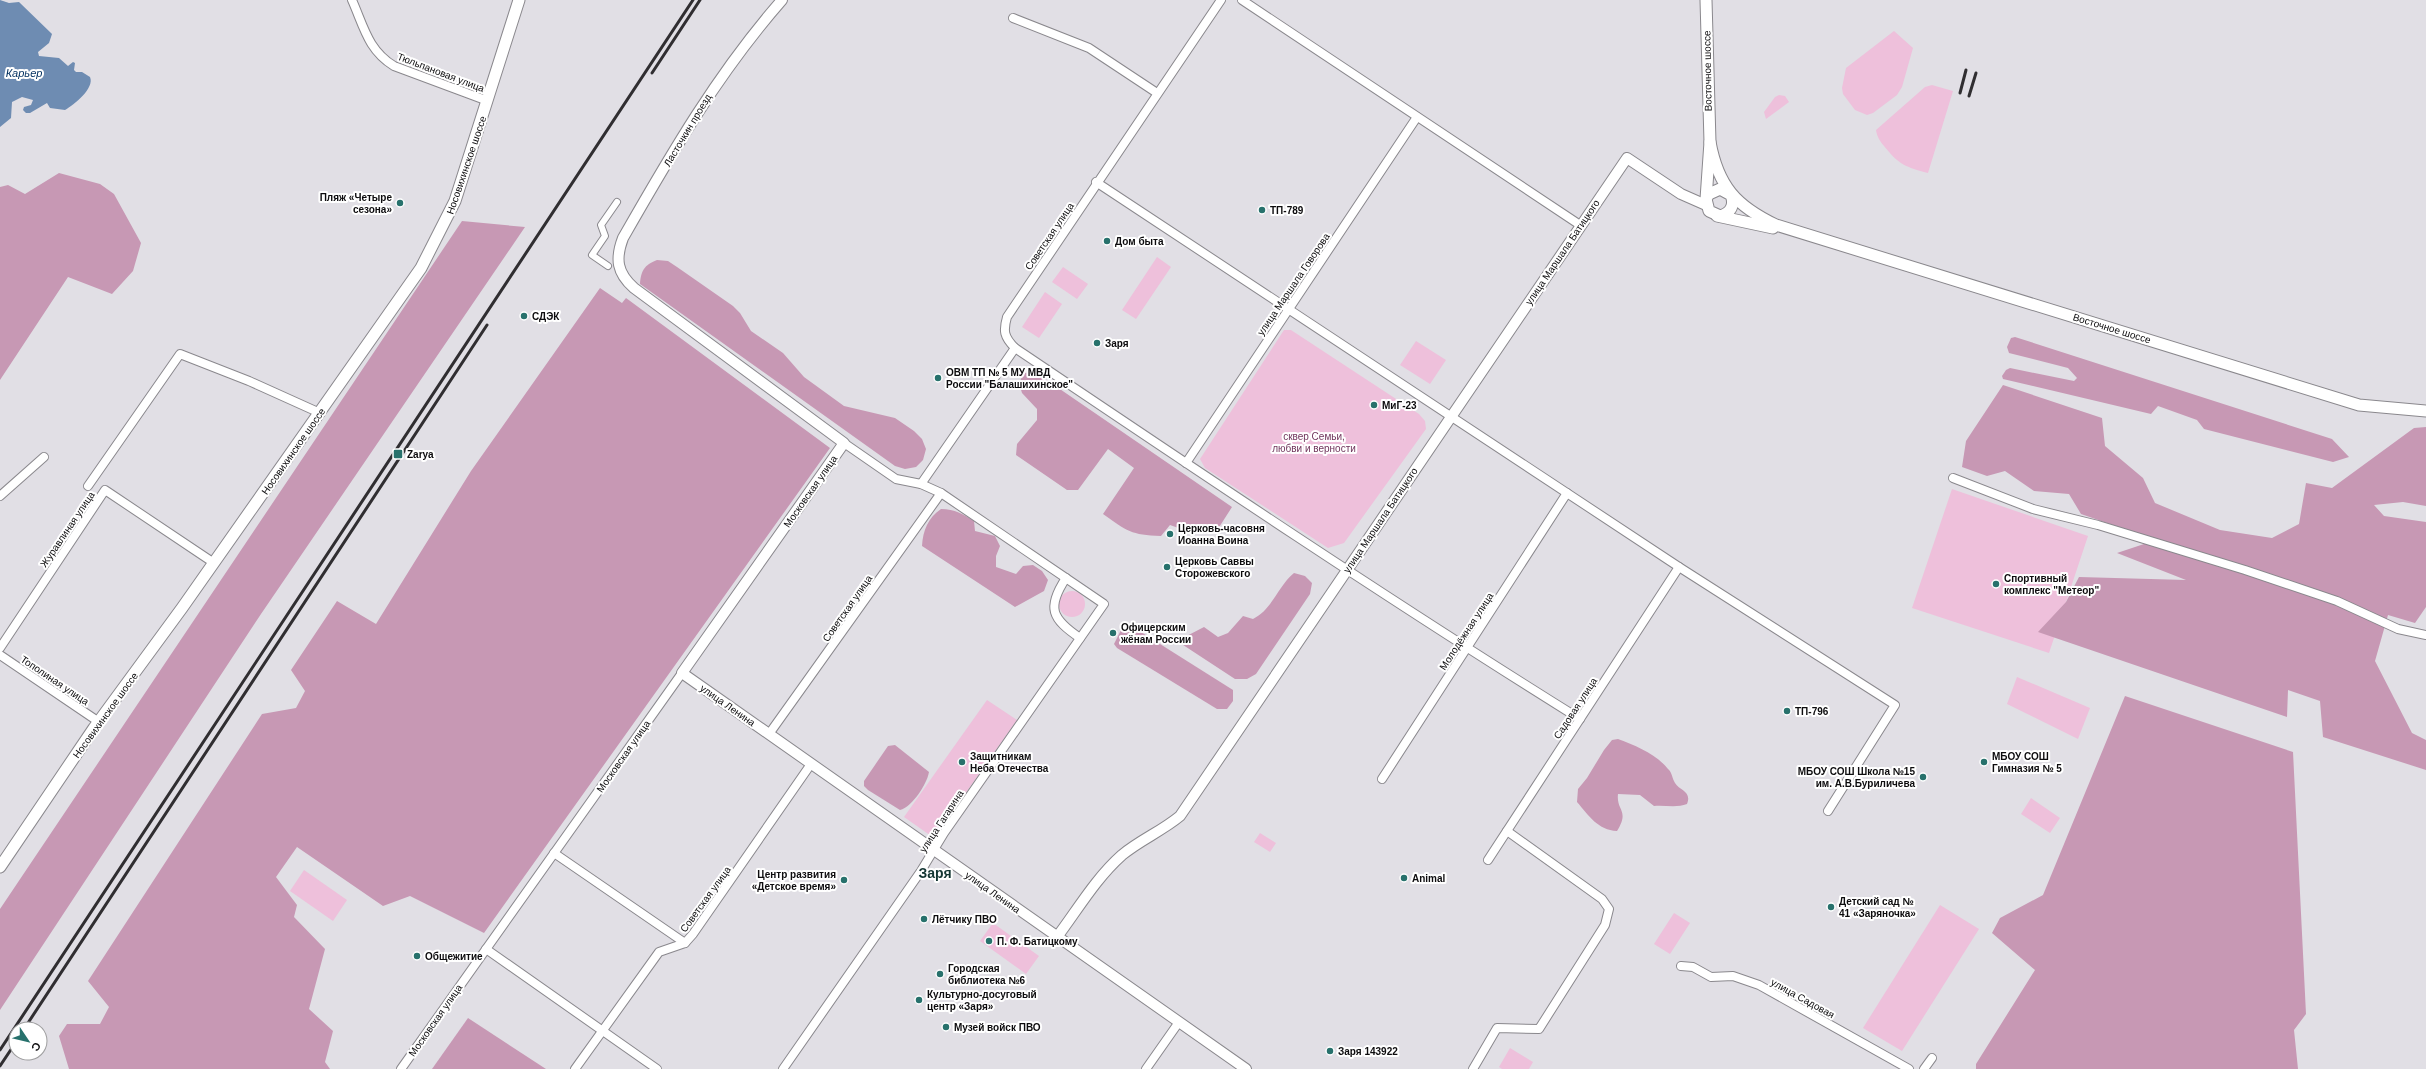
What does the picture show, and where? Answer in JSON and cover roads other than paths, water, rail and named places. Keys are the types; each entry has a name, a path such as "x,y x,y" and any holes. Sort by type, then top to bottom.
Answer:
{"main road":[{"name":"Носовихинское шоссе","path":"0,867 99,722 214,564 428,256 455,201 519,0"},
{"name":"Восточное шоссе","path":"1706,0 1710,142 1706,202"},
{"name":"Восточное шоссе","path":"1710,142 1716,166 1731,195 1753,213 1776,225 1801,234 2010,296 2359,405 2426,411"},
{"path":"1715,189 1725,190 1731,195 1733,204 1731,210 1726,215 1714,215 1706,202 1715,189"},
{"name":"Восточное шоссе","path":"1714,215 1801,234"}],"street":[{"name":"Тюльпановая улица","path":"352,0 370,42 376,52 385,60 488,101"},
{"name":"Ласточкин проезд","path":"782,0 718,79 622,238 617,253 617,260 623,273 634,288 844,443"},
{"name":"Советская улица","path":"1015,348 1008,340 1003,330 1007,316 1096,182 1221,0"},
{"path":"1242,0 1580,225"},
{"path":"1013,18 1089,48 1157,93"},
{"name":"улица Маршала Говорова","path":"1186,463 1417,117"},
{"name":"улица Маршала Батицкого","path":"1057,937 1098,880 1120,856 1180,816 1580,225 1627,158 1681,194 1706,202"},
{"path":"1096,182 1567,494 1895,705 1828,811"},
{"path":"608,266 592,255 605,236 601,225 617,202"},
{"path":"921,484 1015,348 1347,570 1466,648 1580,719"},
{"path":"88,486 180,354 249,381 320,413"},
{"path":"844,443 896,479 921,484 941,493 1066,578 1056,595 1054,611 1064,626 1080,638"},
{"name":"Московская улица","path":"401,1069 844,443"},
{"path":"0,496 44,457"},
{"path":"1953,478 2033,509 2098,525 2245,570 2337,601 2398,629 2426,635"},
{"name":"Журавлиная улица","path":"0,648 105,490 214,564"},
{"name":"Советская улица","path":"770,734 941,493"},
{"name":"Молодёжная улица","path":"1382,779 1567,494"},
{"name":"Садовая улица","path":"1488,860 1679,567"},
{"name":"улица Гагарина","path":"783,1069 1104,604 1066,578"},
{"name":"Тополиная улица","path":"0,655 99,722"},
{"name":"улица Ленина","path":"682,673 1246,1069"},
{"name":"Советская улица","path":"575,1069 659,952 685,943 693,934 812,764"},
{"path":"1473,1069 1497,1028 1539,1029 1605,925 1609,909 1602,899 1507,831"},
{"path":"554,853 685,943"},
{"path":"486,949 657,1069"},
{"name":"улица Садовая","path":"1681,966 1692,968 1711,977 1733,976 1759,985 1909,1069"},
{"path":"1146,1069 1179,1022"},
{"path":"1924,1069 1932,1058"}],"water":[{"name":"Карьер","path":"0,0 9,3 19,2 52,34 49,43 38,52 39,56 59,58 68,66 73,62 75,63 74,70 76,72 82,72 90,77 91,81 87,91 65,110 50,108 47,103 30,113 26,113 23,110 24,107 31,105 33,100 22,97 12,102 11,118 0,127"}],"railway":[{"path":"0,1050 693,0"},
{"path":"652,73 700,0"},
{"path":"1960,93 1966,70"},
{"path":"1969,96 1976,73"},
{"path":"29,1021 487,325"},
{"path":"0,1066 8,1054"}],"place":[{"name":"Пляж «Четыре сезона»","path":"400,203"},
{"name":"ТП-789","path":"1262,210"},
{"name":"Дом быта","path":"1107,241"},
{"name":"СДЭК","path":"524,316"},
{"name":"Заря","path":"1097,343"},
{"name":"ОВМ ТП № 5 МУ МВД России \"Балашихинское\"","path":"938,378"},
{"name":"МиГ-23","path":"1374,405"},
{"name":"Zarya","path":"398,454"},
{"name":"Церковь-часовня Иоанна Воина","path":"1170,534"},
{"name":"Церковь Саввы Сторожевского","path":"1167,567"},
{"name":"Спортивный комплекс \"Метеор\"","path":"1996,584"},
{"name":"Офицерским жёнам России","path":"1113,633"},
{"name":"ТП-796","path":"1787,711"},
{"name":"Защитникам Неба Отечества","path":"962,762"},
{"name":"МБОУ СОШ Гимназия № 5","path":"1984,762"},
{"name":"МБОУ СОШ Школа №15 им. А.В.Буриличева","path":"1923,777"},
{"name":"Animal","path":"1404,878"},
{"name":"Центр развития «Детское время»","path":"844,880"},
{"name":"Детский сад № 41 «Заряночка»","path":"1831,907"},
{"name":"Лётчику ПВО","path":"924,919"},
{"name":"П. Ф. Батицкому","path":"989,941"},
{"name":"Общежитие","path":"417,956"},
{"name":"Городская библиотека №6","path":"940,974"},
{"name":"Культурно-досуговый центр «Заря»","path":"919,1000"},
{"name":"Музей войск ПВО","path":"946,1027"},
{"name":"Заря 143922","path":"1330,1051"}],"district":[{"name":"Заря","path":"935,873"}],"park label":[{"name":"сквер Семьи, любви и верности","path":"1314,442"}]}
